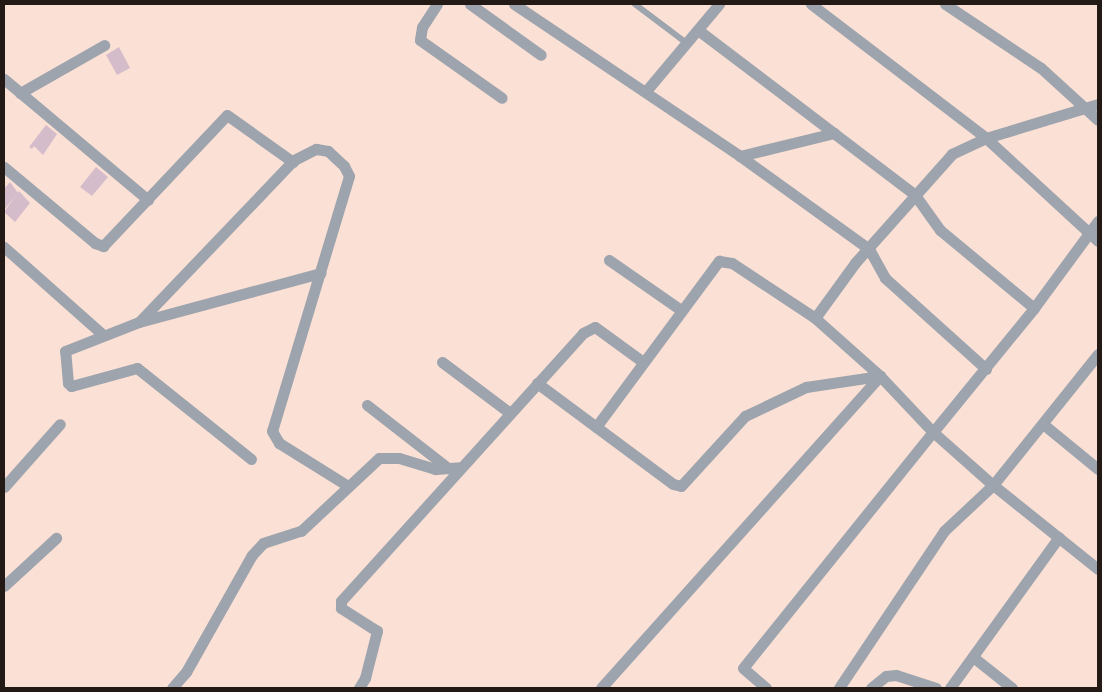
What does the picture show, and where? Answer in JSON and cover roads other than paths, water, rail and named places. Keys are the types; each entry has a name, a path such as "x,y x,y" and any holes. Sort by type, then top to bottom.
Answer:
{"street":[{"path":"437,4 422,28 420,40 502,98"},
{"path":"470,4 541,55"},
{"path":"514,4 646,91 869,249 885,278 986,369"},
{"path":"646,91 718,4"},
{"path":"811,4 986,138 1098,242"},
{"path":"945,4 1041,68 1098,120"},
{"path":"698,30 915,194 940,230 1034,308"},
{"path":"20,93 104,45"},
{"path":"4,79 148,200"},
{"path":"815,318 854,263 869,249 915,194 952,154 986,138 1098,104"},
{"path":"4,167 98,245 111,241 227,116 293,162"},
{"path":"740,156 834,133"},
{"path":"140,322 293,162 316,149 324,149 344,166 349,176 272,432 279,443 348,486"},
{"path":"766,688 743,668 986,369 1098,221"},
{"path":"4,247 103,335"},
{"path":"609,260 681,310"},
{"path":"596,427 712,266 725,260 815,318 880,376 933,432 993,485 1098,569"},
{"path":"251,459 137,368 69,385 66,349 140,322 320,273"},
{"path":"359,688 365,678 377,630 341,608 341,601 366,577 461,467 583,334 594,327 643,362"},
{"path":"839,688 950,524 993,485 1098,354"},
{"path":"442,362 510,413"},
{"path":"537,383 673,484 681,486 744,416 806,386 880,376"},
{"path":"601,688 880,376"},
{"path":"367,405 448,468"},
{"path":"4,487 60,424"},
{"path":"1043,424 1098,468"},
{"path":"172,688 186,672 257,548 269,540 301,531 379,458 394,457 435,469 461,467"},
{"path":"950,688 1059,537"},
{"path":"4,586 56,538"},
{"path":"973,657 1012,688"},
{"path":"872,688 886,676 896,675 936,688"}],"lane":[{"path":"635,4 687,43"}]}
